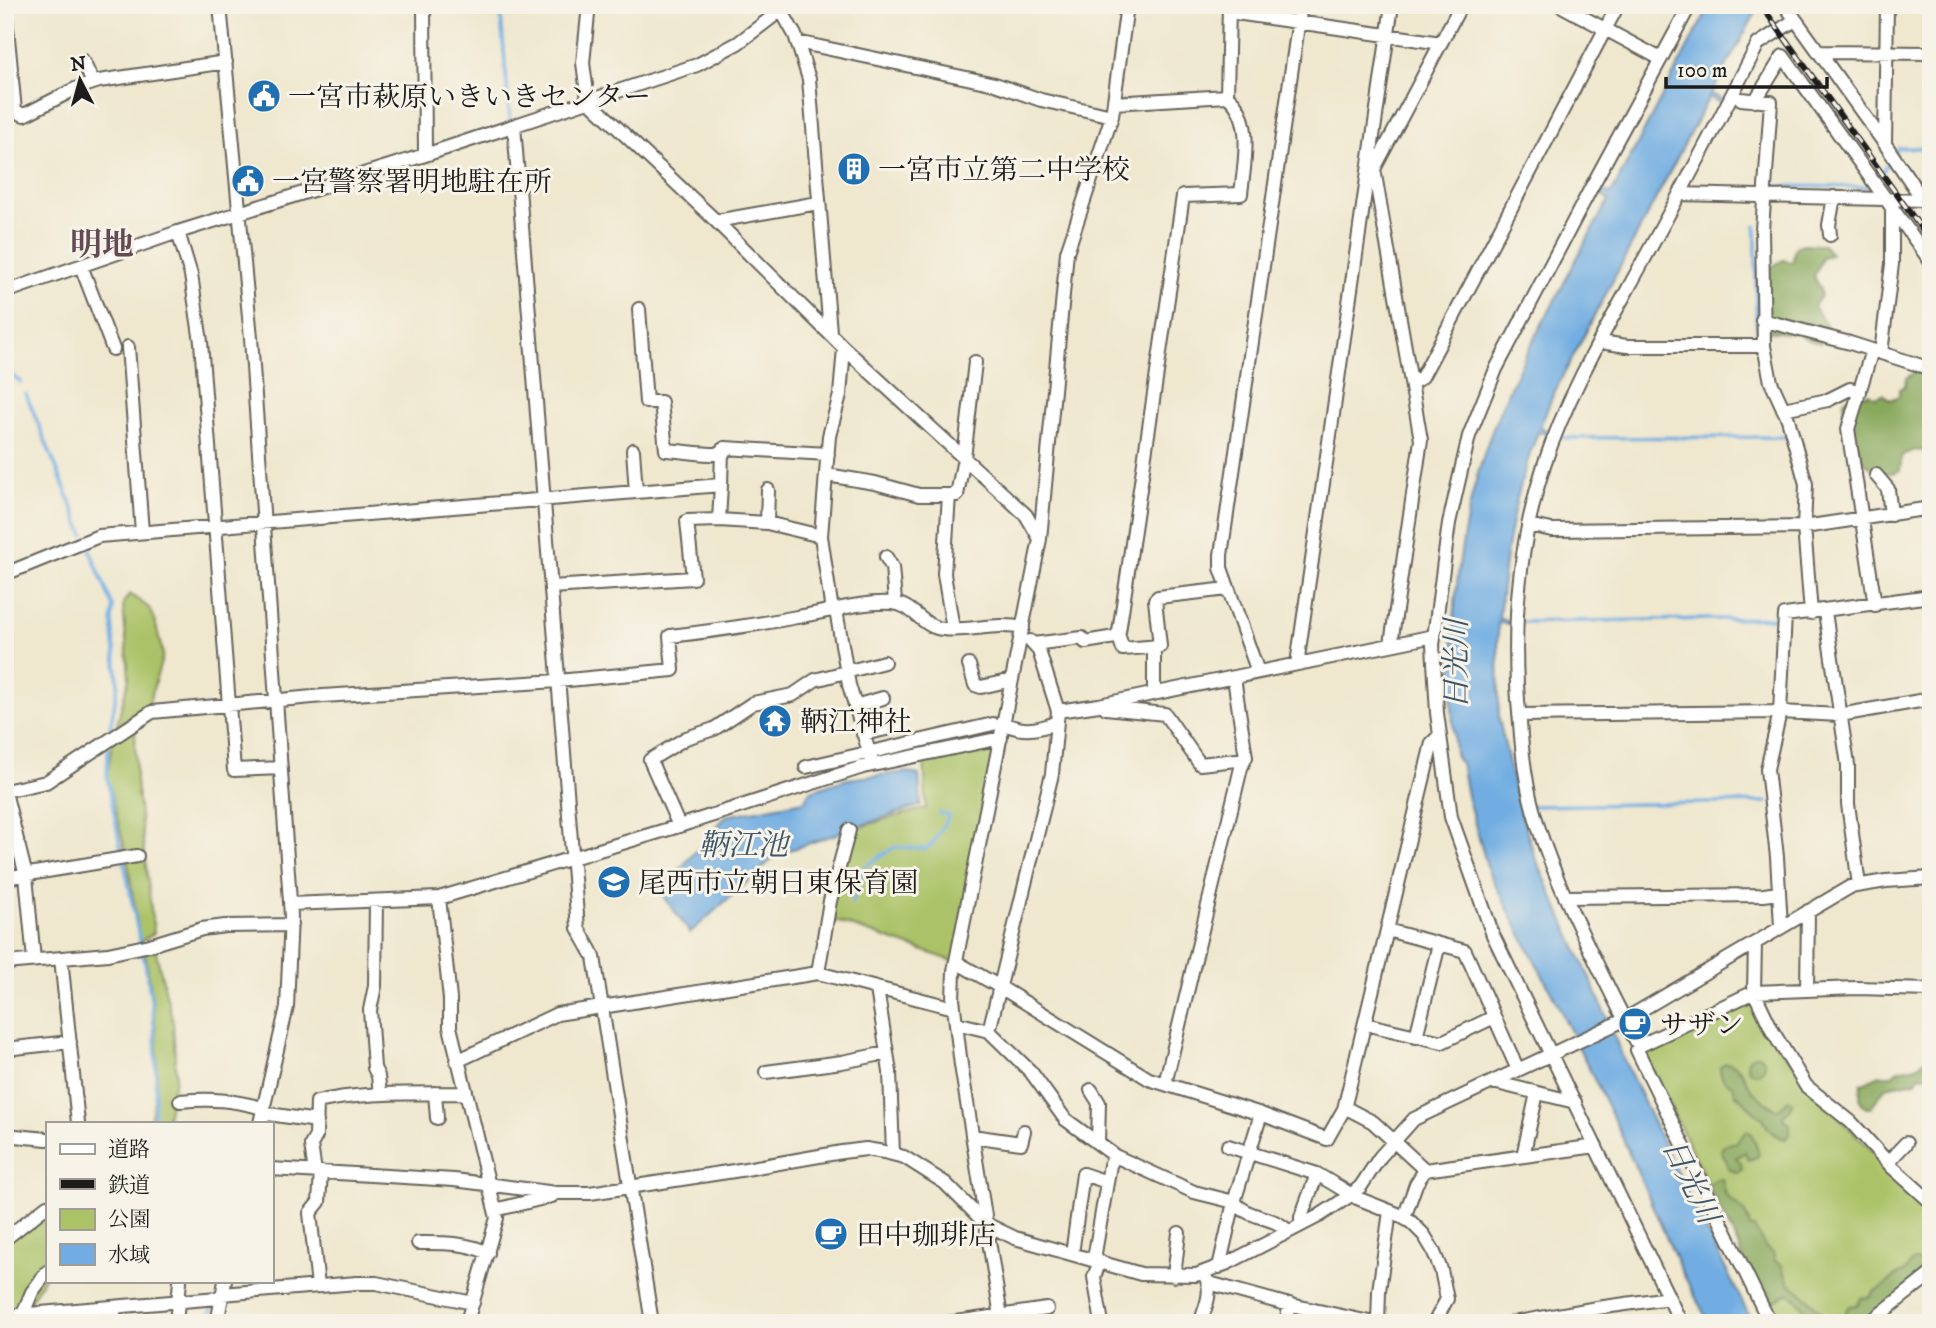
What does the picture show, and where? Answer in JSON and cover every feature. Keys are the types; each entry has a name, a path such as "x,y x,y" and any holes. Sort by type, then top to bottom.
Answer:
{"street":[{"path":"220,5 251,338 291,925 288,1007 262,1115"},
{"path":"424,5 425,155"},
{"path":"589,5 583,63 588,100 716,221 844,348 1026,515 1040,539"},
{"path":"1001,1319 954,1008 956,962 1001,738 999,723 1012,680 1040,539 1067,253 1113,110 1127,5"},
{"path":"1258,672 1221,568 1221,555 1301,5"},
{"path":"1297,664 1372,168 1392,5"},
{"path":"1391,644 1421,440 1372,168 1461,5"},
{"path":"1560,5 1661,59"},
{"path":"1412,383 1422,377 1618,5"},
{"path":"1681,1323 1493,935 1451,817 1437,713 1434,636 1449,523 1469,436 1496,369 1690,5"},
{"path":"1785,5 1926,200 1931,212"},
{"path":"1885,144 1887,5"},
{"path":"5,7 7,50 15,110 24,115 75,89 93,83 226,62"},
{"path":"5,292 178,232 425,155 698,65 738,43 785,8 809,79 830,332"},
{"path":"1227,96 1229,9 1441,43"},
{"path":"1770,1323 1565,897 1533,809 1527,779 1519,715 1515,636 1528,525 1544,465 1570,401 1758,44 1795,20"},
{"path":"797,42 995,84 1041,100 1113,110 1227,96 1236,103 1245,132 1241,194 1183,196 1118,634 1123,649 1160,646 1155,600 1158,597 1228,589"},
{"path":"1818,52 1931,53"},
{"path":"1755,101 1783,56 1931,262"},
{"path":"83,61 93,83"},
{"path":"1741,99 1771,102 1763,197 1762,320 1771,382 1783,409 1807,484 1804,527 1811,613"},
{"path":"514,126 578,928 594,957 652,1323"},
{"path":"1680,194 1834,197 1889,202 1926,200"},
{"path":"1830,236 1830,214 1834,197"},
{"path":"1875,605 1848,429 1877,352 1893,250 1889,202"},
{"path":"716,221 818,203"},
{"path":"178,232 191,275 201,342 234,770 281,768"},
{"path":"81,265 113,349"},
{"path":"639,309 646,402 661,402 666,450 700,455 723,454"},
{"path":"1762,320 1931,369"},
{"path":"1600,342 1628,346 1764,345"},
{"path":"128,347 142,532"},
{"path":"844,348 840,395 829,436 821,536 846,670 871,759"},
{"path":"827,475 875,483 919,495 957,495 975,362"},
{"path":"1783,409 1828,400 1850,389 1860,392"},
{"path":"719,520 722,450 725,448 828,454"},
{"path":"633,450 636,492"},
{"path":"1876,475 1888,489 1891,515"},
{"path":"5,574 99,536 721,485"},
{"path":"767,523 768,490"},
{"path":"949,495 944,574 953,629"},
{"path":"1528,525 1552,530 1804,527 1931,508"},
{"path":"551,587 693,578 687,521 767,523 821,536"},
{"path":"886,556 892,567 895,602"},
{"path":"1781,926 1777,857 1767,769 1780,712 1785,615 1825,612 1931,596"},
{"path":"34,960 26,876 5,792 46,782 152,712 673,670 670,636 895,602 909,608 936,629 999,624 1022,631 1039,651 1057,717 1052,774 989,1031"},
{"path":"1825,612 1848,765 1848,804 1859,885"},
{"path":"1033,644 1082,638 1085,642 1115,637 1118,634"},
{"path":"290,904 439,898 679,826 871,759 999,723 1014,730 1031,729 1057,717 1099,705 1434,636"},
{"path":"1154,646 1158,693 1165,714 1200,764 1245,759"},
{"path":"679,826 650,760 686,738 715,729 753,704 793,695 816,680 846,670 884,662"},
{"path":"969,665 975,685 981,687 1012,680"},
{"path":"1165,1084 1245,759 1234,678"},
{"path":"855,706 883,698"},
{"path":"1519,715 1780,712 1840,715 1931,699"},
{"path":"1099,705 1165,714"},
{"path":"863,734 896,727"},
{"path":"956,962 1149,1079 1261,1114 1328,1139 1344,1109 1432,743 1440,735"},
{"path":"806,766 871,759 1001,738"},
{"path":"818,973 830,901 849,830"},
{"path":"5,878 137,856"},
{"path":"1205,1278 1219,1266 1288,1232 1351,1195 1361,1186 1393,1141 1420,1115 1624,1020 1850,887 1931,878"},
{"path":"1565,897 1778,893"},
{"path":"439,898 450,999 450,1027 497,1218 469,1315 470,1323"},
{"path":"376,901 375,986 370,1010 374,1068 379,1076 380,1094"},
{"path":"1807,989 1808,911"},
{"path":"5,963 108,954 202,929 291,925"},
{"path":"1387,930 1465,951 1517,1070"},
{"path":"1755,943 1754,992 1773,1032 1806,1086 1851,1122 1888,1162 1931,1202"},
{"path":"1416,1037 1439,944"},
{"path":"61,958 78,1122"},
{"path":"457,1061 558,1014 818,973 954,1008"},
{"path":"1639,1046 1754,992 1856,988 1931,990"},
{"path":"877,989 892,1100 893,1154"},
{"path":"1365,1024 1442,1042 1494,1017"},
{"path":"956,1023 989,1031 1031,1072 1065,1119 1115,1156 1194,1192 1234,1202 1243,1212 1283,1225 1288,1232"},
{"path":"5,1049 70,1042"},
{"path":"766,1072 887,1053"},
{"path":"1493,1082 1575,1102"},
{"path":"1091,1090 1099,1103 1098,1143"},
{"path":"435,1093 437,1118"},
{"path":"318,1286 310,1213 318,1202 318,1173 311,1145 316,1136 317,1102 380,1094 465,1093"},
{"path":"1522,1156 1537,1093"},
{"path":"180,1101 210,1098 230,1100 262,1115 317,1121"},
{"path":"1344,1109 1373,1122 1425,1170"},
{"path":"1219,1266 1234,1202 1261,1114"},
{"path":"972,1136 1021,1143 1024,1130"},
{"path":"5,1135 46,1139"},
{"path":"1888,1162 1906,1143"},
{"path":"1228,1146 1317,1174 1351,1195 1404,1218 1424,1235 1441,1270 1447,1299 1434,1323"},
{"path":"1404,1218 1416,1184 1425,1170 1596,1146"},
{"path":"273,1169 454,1180 566,1193 590,1193 866,1149 904,1157 945,1183 986,1224 1015,1238 1141,1274 1205,1278 1290,1304 1376,1323 1378,1258 1390,1211"},
{"path":"1102,1323 1094,1277 1107,1182 1115,1156"},
{"path":"1072,1254 1083,1174 1107,1182"},
{"path":"1301,1225 1301,1217 1317,1174"},
{"path":"495,1210 566,1193"},
{"path":"5,1238 46,1207"},
{"path":"1174,1276 1179,1233"},
{"path":"418,1243 455,1243 488,1253"},
{"path":"22,1316 32,1292 46,1273"},
{"path":"1869,1323 1931,1274"},
{"path":"1200,1323 1209,1290 1205,1278"},
{"path":"176,1323 180,1282"},
{"path":"224,1287 376,1283 473,1303"},
{"path":"5,1317 47,1318 218,1298 224,1287"},
{"path":"217,1323 224,1287"},
{"path":"1513,1323 1669,1298"},
{"path":"1286,1323 1290,1304"},
{"path":"112,1323 115,1308"},
{"path":"948,1323 1001,1319 1047,1309"}],"green space":[{"path":"1823,245 1831,254 1822,258 1814,276 1821,296 1814,306 1830,332 1820,343 1798,334 1767,331 1758,309 1763,272 1783,260 1793,262 1797,246"},
{"path":"1918,370 1924,375 1931,375 1931,448 1927,452 1915,450 1902,455 1900,470 1896,472 1874,469 1861,457 1852,432 1843,418 1844,400 1869,393 1875,397 1883,394 1890,400 1899,396 1899,389 1905,386 1906,378"},
{"path":"130,594 149,608 163,655 149,703 116,727 129,678 123,603"},
{"path":"135,723 136,782 154,933 140,942 127,858 107,777 113,737"},
{"path":"1001,738 956,962 827,918 849,830 926,808 924,755"},
{"path":"154,944 173,1022 176,1074 166,1122 149,1122 157,1079 157,1057 154,1012 144,946"},
{"path":"1752,996 1767,1032 1847,1126 1931,1208 1931,1267 1860,1323 1776,1323 1644,1053 1644,1050"},
{"path":"1752,1055 1760,1055 1765,1064 1763,1071 1752,1073 1747,1068 1747,1060"},
{"path":"1931,1056 1931,1076 1920,1076 1916,1081 1886,1087 1871,1108 1863,1105 1860,1097 1861,1084 1880,1075 1892,1075 1898,1070 1916,1066"},
{"path":"1726,1063 1736,1066 1752,1090 1775,1109 1779,1109 1789,1100 1793,1102 1783,1115 1783,1119 1790,1123 1790,1134 1785,1139 1771,1132 1763,1118 1736,1095 1733,1086 1723,1079 1720,1067"},
{"path":"1747,1131 1752,1134 1759,1154 1749,1160 1745,1152 1736,1158 1742,1169 1738,1173 1728,1169 1721,1151 1724,1145 1736,1142"},
{"path":"1722,1179 1726,1195 1744,1212 1750,1228 1754,1228 1766,1248 1773,1253 1775,1261 1782,1265 1789,1283 1808,1298 1831,1323 1813,1321 1789,1293 1777,1300 1765,1302 1711,1192 1709,1184"},
{"path":"46,1207 46,1274 22,1316 5,1316 5,1239"},
{"path":"1913,1261 1923,1261 1925,1268 1922,1279 1865,1323 1845,1323 1846,1311 1850,1306 1857,1305 1861,1298 1870,1297 1874,1291 1905,1272"}],"water":[{"name":"日光川","path":"1710,5 1760,5 1711,94 1722,99 1719,103 1709,97 1553,395 1540,427 1550,431 1548,434 1538,432 1516,501 1504,571 1499,619 1510,621 1510,624 1498,623 1499,719 1519,807 1535,857 1623,1058 1753,1323 1709,1323 1679,1266 1619,1130 1557,1003 1489,873 1467,796 1461,762 1455,753 1451,693 1458,572 1468,512 1491,434 1524,359 1609,200 1601,195 1603,191 1611,194"},
{"name":"鞆江池","path":"907,772 919,775 921,805 778,854 690,933 663,895 675,875 726,816 804,801 811,791 847,779"}],"waterway":[{"path":"500,5 510,120"},
{"path":"1877,180 1898,148 1931,148"},
{"path":"1770,186 1873,187"},
{"path":"1756,226 1758,337"},
{"path":"5,370 21,382"},
{"path":"26,394 84,535"},
{"path":"1558,435 1565,438 1790,437"},
{"path":"88,545 113,607 118,684 109,734"},
{"path":"1520,622 1782,618"},
{"path":"108,747 107,777 122,855"},
{"path":"1517,809 1528,806 1767,802"},
{"path":"852,903 864,868 874,860 895,847 926,849 933,843 949,816 939,813"},
{"path":"124,862 140,942"},
{"path":"143,954 156,1054 154,1116 151,1122"},
{"path":"209,1323 212,1307"}],"railway":[{"path":"1761,5 1931,242"}],"place":[{"name":"一宮市萩原いきいきセンター","path":"264,96"},
{"name":"一宮市立第二中学校","path":"854,169"},
{"name":"一宮警察署明地駐在所","path":"248,181"},
{"name":"鞆江神社","path":"775,721"},
{"name":"尾西市立朝日東保育園","path":"614,882"},
{"name":"サザン","path":"1635,1024"},
{"name":"田中珈琲店","path":"831,1234"}],"district":[{"name":"明地","path":"102,244"}]}
